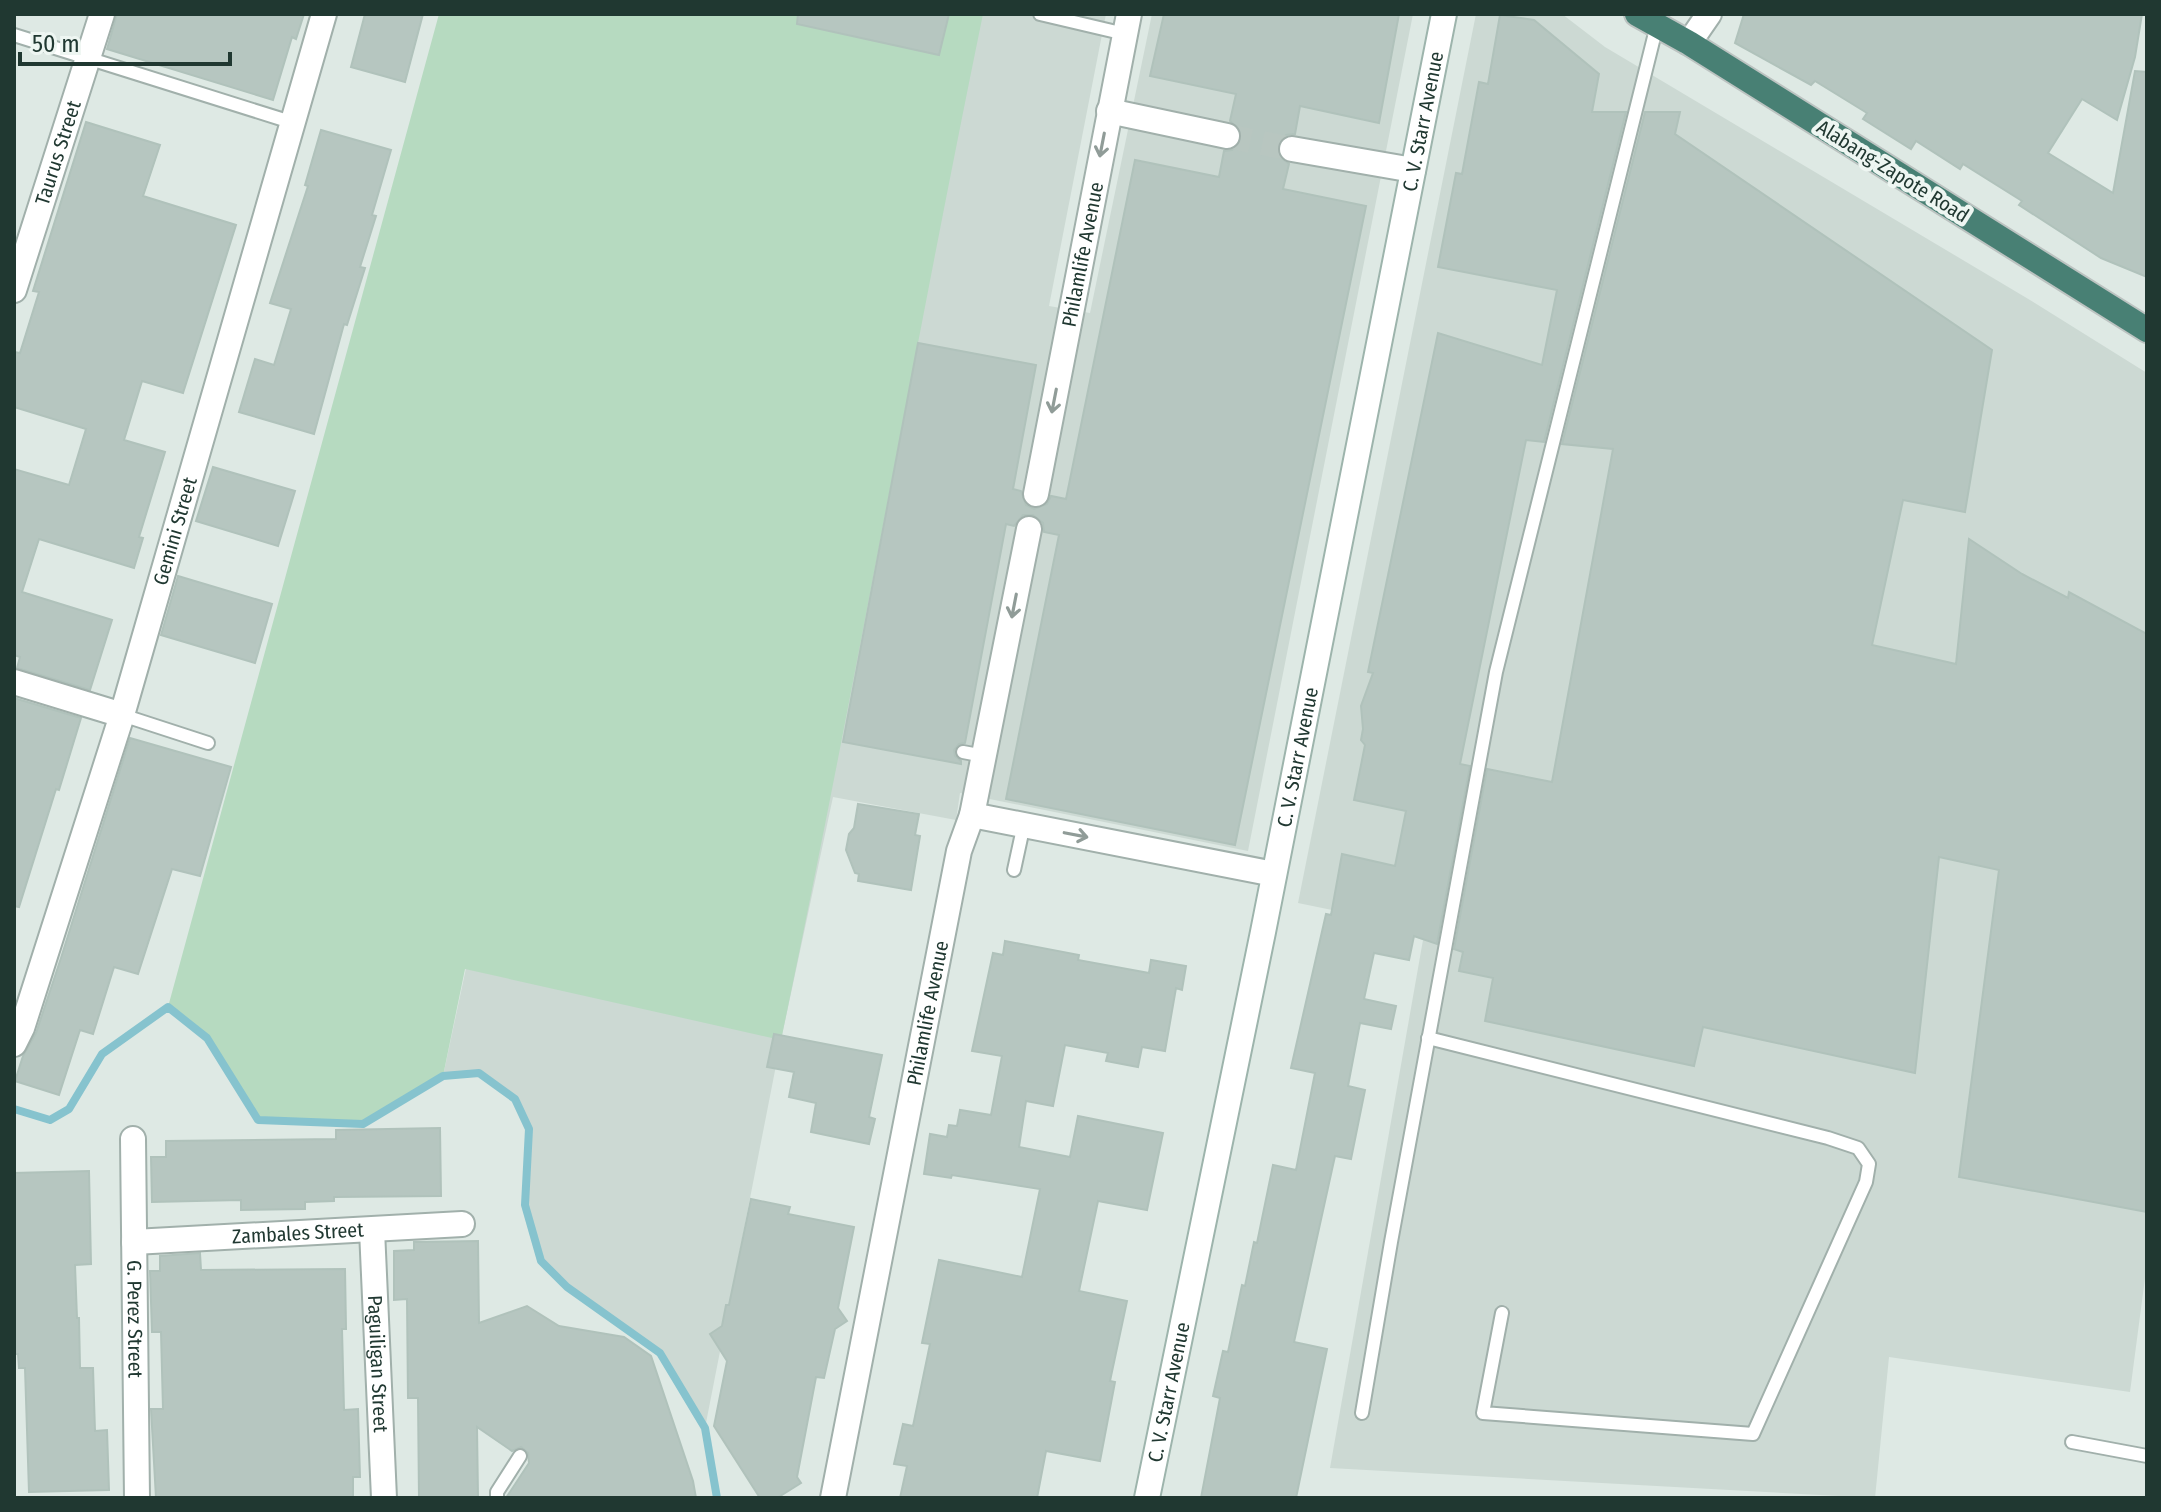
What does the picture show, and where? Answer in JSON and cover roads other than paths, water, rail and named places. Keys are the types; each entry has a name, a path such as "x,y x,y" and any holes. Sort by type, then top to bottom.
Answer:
{"highway":[{"name":"Alabang-Zapote Road","path":"1647,20 1689,43 2147,330"}],"street":[{"name":"Taurus Street","path":"14,290 102,14"},
{"name":"Gemini Street","path":"14,1044 22,1028 122,715 324,14"},
{"name":"C. V. Starr Avenue","path":"1147,1498 1444,14"},
{"path":"1689,43 1709,14"},
{"name":"Philamlife Avenue","path":"1036,494 1127,24"},
{"path":"1109,111 1227,136"},
{"path":"1292,149 1413,170"},
{"name":"Philamlife Avenue","path":"833,1498 959,851 972,815 974,754 1029,529"},
{"path":"14,682 122,715"},
{"path":"972,815 1274,874"},
{"name":"G. Perez Street","path":"133,1139 137,1498"},
{"name":"Zambales Street","path":"134,1242 462,1224"},
{"name":"Paguiligan Street","path":"372,1230 384,1498"}],"lane":[{"path":"1040,14 1127,24"},
{"path":"1362,1413 1496,672 1647,20"},
{"path":"14,35 294,123"},
{"path":"122,715 208,743"},
{"path":"1014,870 1024,824"},
{"path":"1428,1038 1828,1138 1858,1148 1869,1164 1866,1182 1753,1434 1483,1413 1502,1313"},
{"path":"2072,1442 2147,1456"},
{"path":"497,1498 497,1492 520,1456"}],"waterway":[{"path":"14,1109 50,1120 69,1109 102,1054 168,1007 207,1038 258,1120 363,1124 443,1076 479,1073 515,1099 529,1129 525,1205 541,1261 567,1287 660,1353 705,1428 717,1498"}],"tunnel":[{"path":"1227,136 1292,149"}]}
